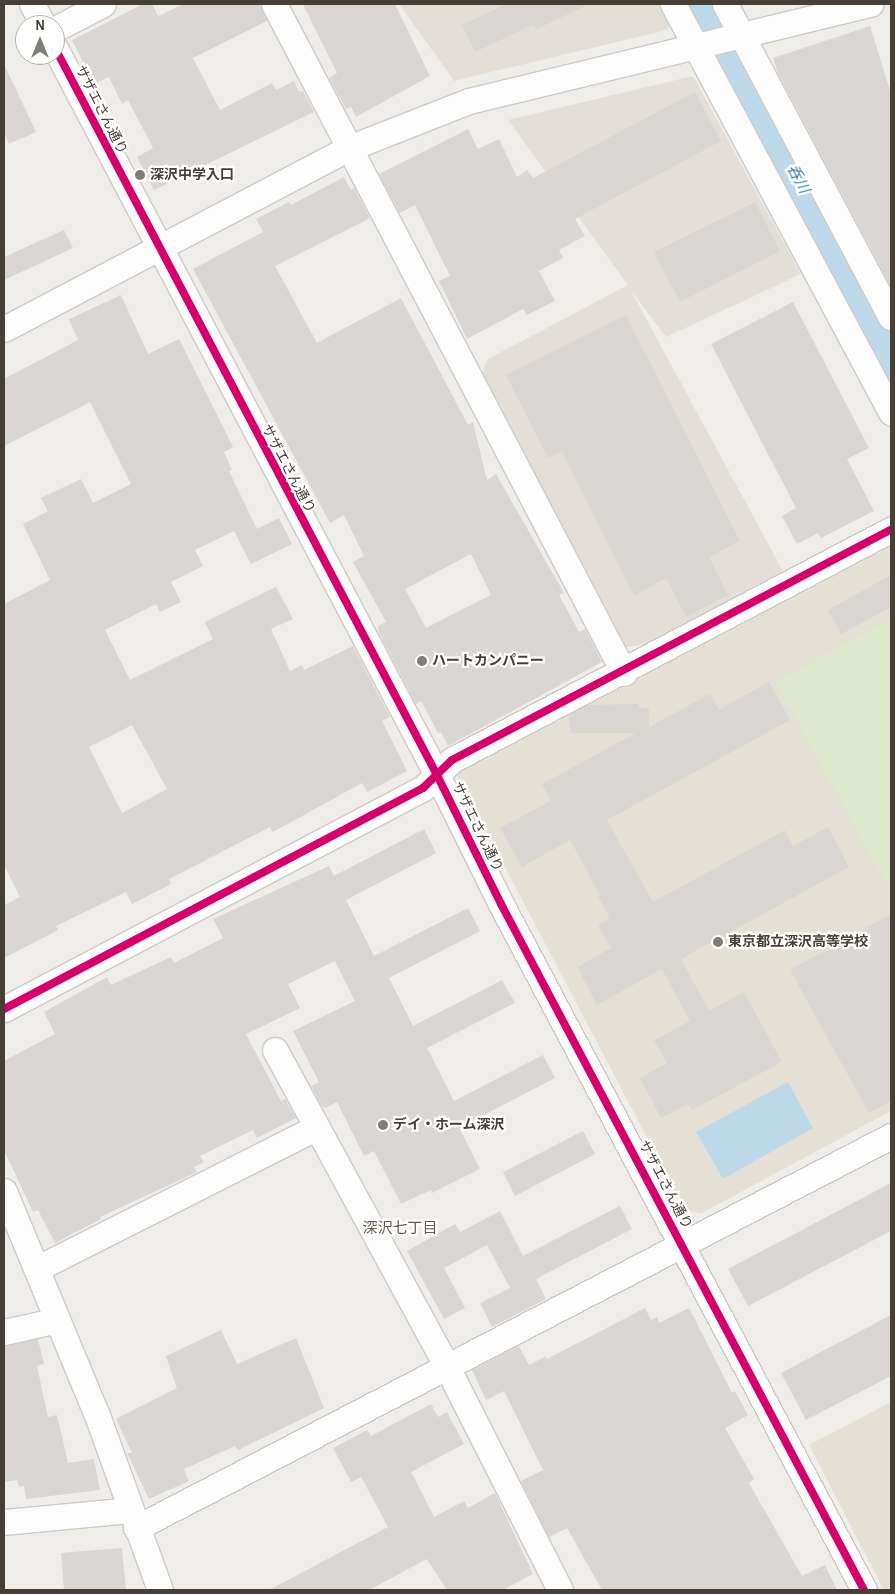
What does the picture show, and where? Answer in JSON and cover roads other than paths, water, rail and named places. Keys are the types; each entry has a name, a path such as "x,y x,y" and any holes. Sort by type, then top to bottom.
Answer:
{"street":[{"path":"65,24 103,4"},
{"path":"274,4 624,673"},
{"path":"673,4 700,45 891,413"},
{"path":"725,4 737,35 891,317"},
{"path":"4,329 159,250 349,148 468,101 870,4"},
{"name":"サザエさん通り","path":"64,65 159,250 437,775 501,904 683,1244 864,1590"},
{"path":"4,1009 423,788 452,760 624,673 891,530"},
{"path":"274,1050 447,1366 560,1590"},
{"path":"38,1268 315,1128"},
{"path":"4,1522 133,1519 447,1366 891,1136"},
{"path":"4,1191 38,1268 96,1414 160,1590"},
{"path":"4,1332 58,1320"}],"water":[{"path":"788,1082 813,1128 723,1179 696,1132"}],"waterway":[{"name":"呑川","path":"705,4 891,353"}],"place":[{"name":"深沢中学入口","path":"140,175"},
{"name":"ハートカンパニー","path":"422,661"},
{"name":"東京都立深沢高等学校","path":"718,942"},
{"name":"デイ・ホーム深沢","path":"383,1125"}],"district":[{"name":"深沢七丁目","path":"400,1229"}]}
